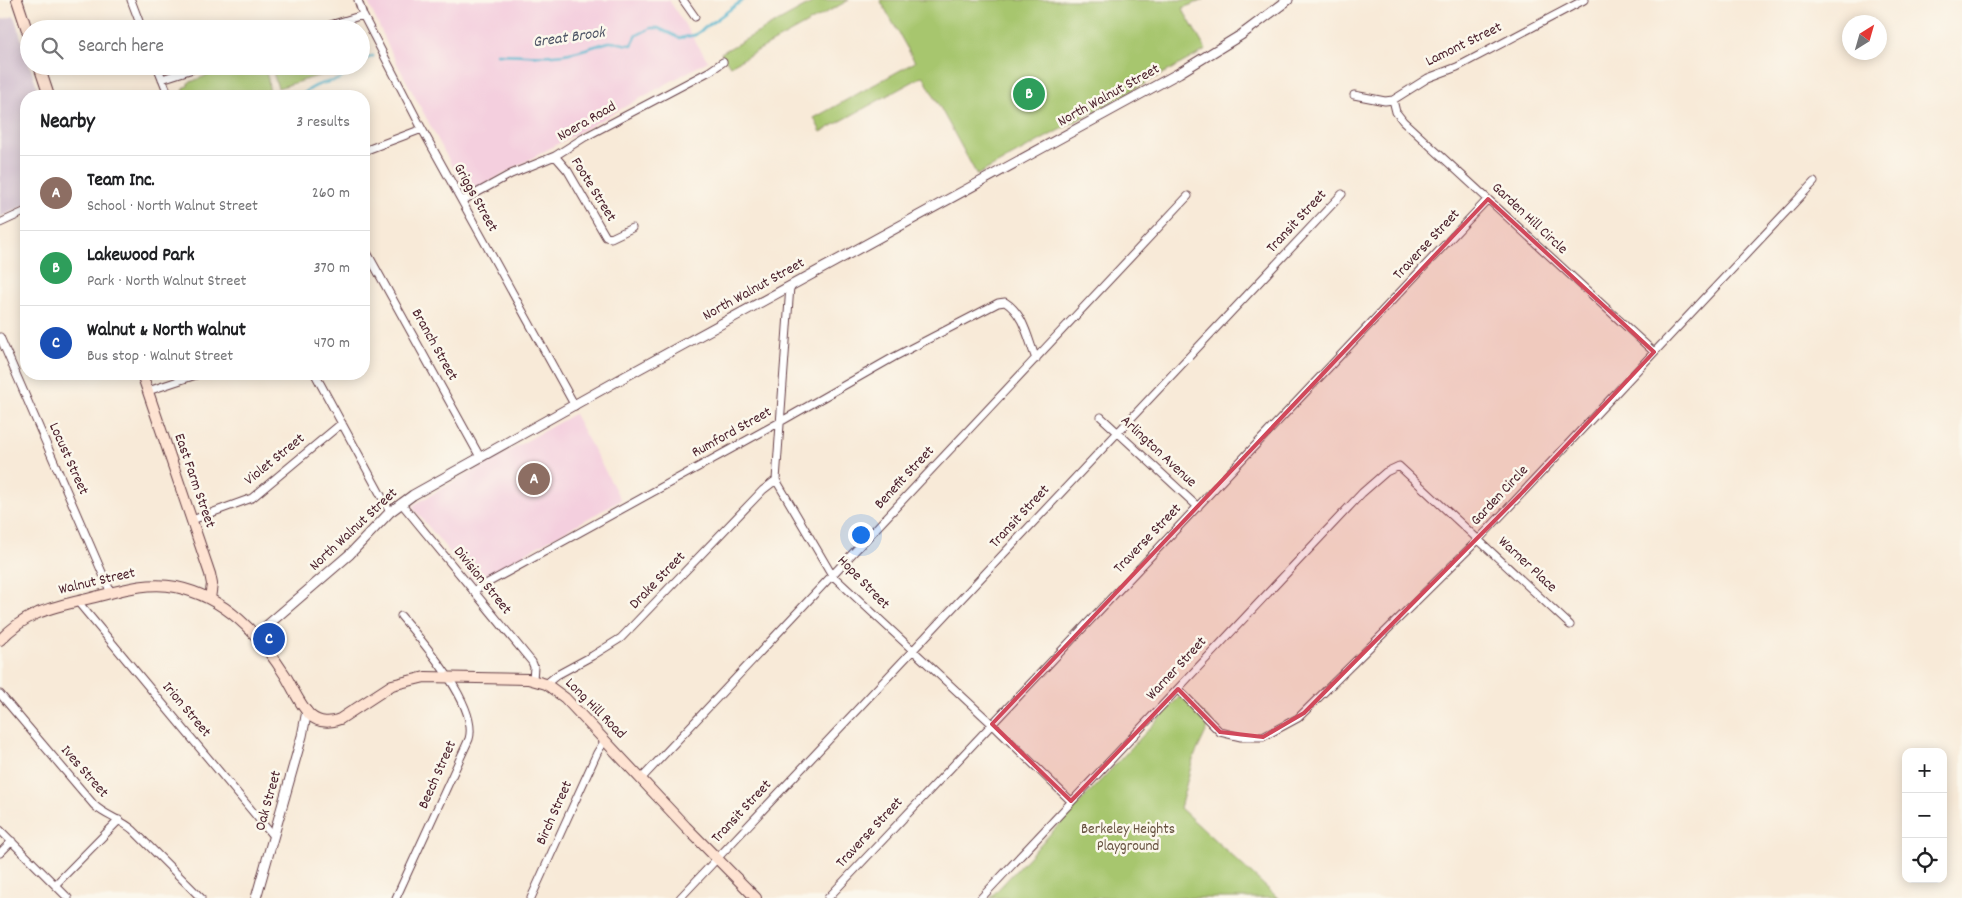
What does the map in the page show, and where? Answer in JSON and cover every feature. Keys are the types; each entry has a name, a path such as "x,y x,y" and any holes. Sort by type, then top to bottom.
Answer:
{"main road":[{"path":"17,0 24,20"},
{"path":"42,75 47,90"},
{"name":"East Farm Street","path":"144,380 210,574 212,584 210,599"},
{"name":"Walnut Street","path":"0,639 37,612 112,592 160,585 189,590 210,599 230,611 256,635 307,711"},
{"name":"Long Hill Road","path":"307,711 316,719 327,722 336,721 397,683 418,678 448,676 533,679 546,684 561,694 756,898"}],"street":[{"path":"131,0 139,20"},
{"name":"Griggs Street","path":"358,0 366,20"},
{"path":"683,0 695,17"},
{"name":"North Walnut Street","path":"256,635 350,554 401,503 626,376 1179,73 1241,35 1288,0"},
{"name":"Lamont Street","path":"1393,100 1424,80 1457,67 1584,0"},
{"path":"345,20 363,14"},
{"name":"Griggs Street","path":"370,28 422,130 575,406"},
{"name":"Noera Road","path":"462,201 511,174 554,156 585,137 710,71 723,62"},
{"path":"160,75 167,90"},
{"path":"162,79 174,75"},
{"path":"1354,95 1385,101 1393,100"},
{"name":"Garden Hill Circle","path":"1393,100 1396,112 1400,118 1654,352"},
{"path":"370,149 422,130"},
{"name":"Foote Street","path":"554,156 568,171 608,238 632,228"},
{"name":"Garden Circle","path":"1178,689 1220,732 1241,737 1263,737 1304,713 1479,539 1814,182"},
{"name":"Transit Street","path":"680,898 1342,194"},
{"name":"Benefit Street","path":"641,778 1188,196"},
{"name":"Traverse Street","path":"828,898 1488,199"},
{"path":"0,223 20,215"},
{"name":"Branch Street","path":"370,258 480,457"},
{"path":"776,480 790,286"},
{"name":"Rumford Street","path":"472,591 780,422 902,352 998,303 1005,302 1019,314 1036,359"},
{"name":"Locust Street","path":"0,337 112,592"},
{"path":"148,391 181,380"},
{"path":"317,380 390,512"},
{"name":"Arlington Avenue","path":"1100,417 1198,507"},
{"name":"Violet Street","path":"192,520 252,498 342,424"},
{"name":"Warner Place","path":"1399,466 1570,625"},
{"name":"Warner Street","path":"981,898 1362,493 1386,472 1399,466"},
{"name":"Hope Street","path":"776,480 832,575 992,724 1071,801"},
{"name":"Drake Street","path":"546,684 554,676 621,638 763,490 776,480"},
{"name":"Division Street","path":"401,503 532,662 534,667 533,679"},
{"name":"Irion Street","path":"78,602 273,836"},
{"name":"Beech Street","path":"396,898 470,734 469,721 448,676 401,616"},
{"name":"Ives Street","path":"0,694 94,805 103,813 119,820 133,830 200,898"},
{"name":"Oak Street","path":"256,898 302,736 307,711"},
{"name":"Birch Street","path":"531,898 605,740"},
{"path":"55,885 119,820"},
{"path":"0,830 68,898"},
{"path":"0,853 12,841"}],"highlighted area":[{"path":"1488,199 1654,352 1520,495 1304,713 1263,737 1220,732 1178,689 1071,801 992,724"}],"shaded area":[{"path":"367,0 669,0 708,61 467,194 392,54"},
{"path":"14,16 20,34 20,75 33,75 38,90 20,90 20,208 0,217 0,20"},
{"path":"574,414 621,500 474,582 414,509 413,505"}],"green space":[{"path":"817,0 849,0 730,66 721,53"},
{"path":"880,0 1204,0 1182,8 1206,50 977,175 923,76 821,132 814,118 915,62"},
{"path":"208,75 267,75 269,90 184,90 188,86 188,83"},
{"path":"274,75 321,75 278,88"},
{"name":"Berkeley Heights Playground","path":"1182,694 1211,721 1193,759 1180,808 1278,898 990,898"}],"waterway":[{"name":"Great Brook","path":"497,54 556,55 575,52 609,42 632,45 637,35 651,28 658,28 680,38 695,35 743,0"},
{"name":"Great Brook","path":"309,90 327,82 339,80 345,75"}],"place":[{"name":"Lakewood Park","path":"1029,94"},
{"name":"Team Inc.","path":"534,479"},
{"name":"Walnut & North Walnut","path":"269,639"}]}
